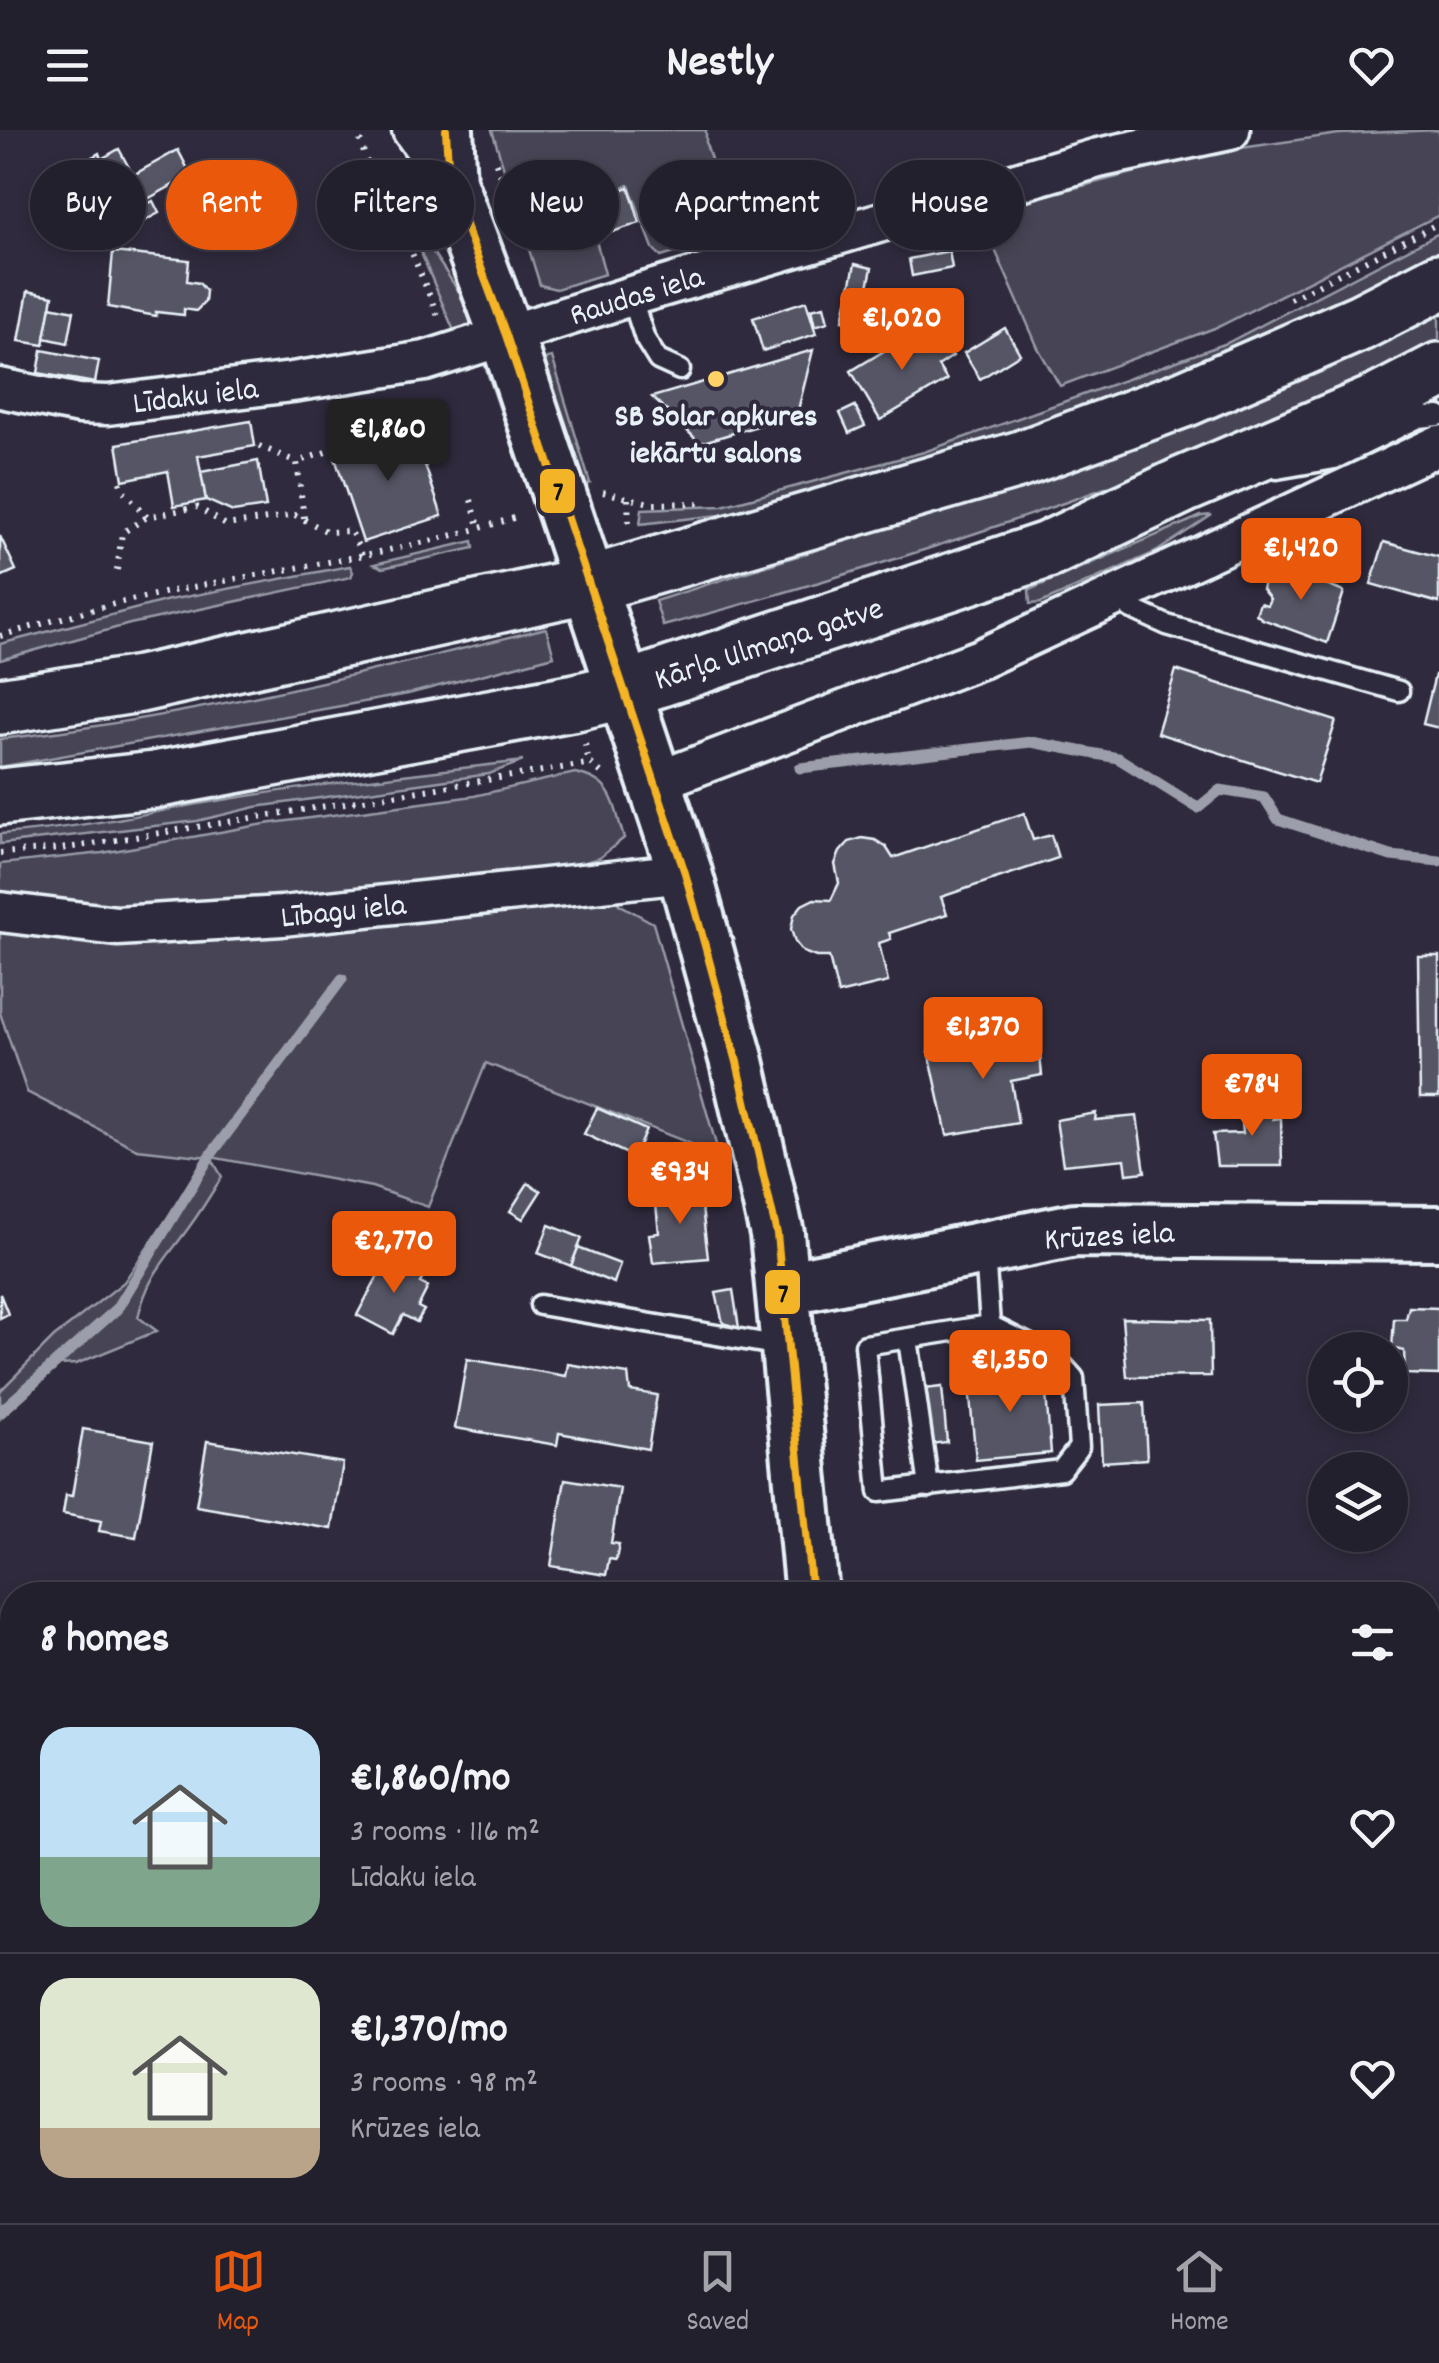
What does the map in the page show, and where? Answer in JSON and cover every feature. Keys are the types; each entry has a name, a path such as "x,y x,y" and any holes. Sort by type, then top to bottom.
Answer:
{"highway":[{"path":"0,706 140,684 590,584 1018,460 1186,398 1361,322 1439,282"},
{"name":"Kārļa Ulmaņa gatve","path":"0,798 154,780 625,690 1047,550 1381,400 1439,370"}],"street":[{"path":"412,130 433,160"},
{"path":"446,130 448,160"},
{"name":"Raudas iela","path":"506,334 1098,158 1230,130"},
{"path":"474,249 685,873 737,1062 777,1234 811,1582"},
{"name":"Līdaku iela","path":"0,388 79,404 108,404 425,361 506,334"},
{"path":"655,782 980,659 1439,445"},
{"name":"Lībagu iela","path":"0,912 117,926 282,916 685,873"},
{"name":"Krūzes iela","path":"784,1288 1075,1230 1439,1233"}],"lane":[{"path":"631,296 645,339 658,360 680,370"},
{"path":"1183,486 1335,459 1419,418 1439,416"},
{"path":"1123,593 1130,608 1167,625 1399,691"},
{"path":"985,1246 990,1325"},
{"path":"540,1305 787,1347"},
{"path":"990,1325 1055,1357 1074,1378 1079,1447 1061,1470 879,1492 865,1345 990,1325"},
{"path":"908,1338 929,1488"}],"path":[{"path":"1280,304 1439,223"},
{"path":"260,446 297,462 442,412"},
{"path":"297,462 304,520"},
{"path":"120,482 147,517"},
{"path":"0,636 139,598 480,529 599,491 654,504 710,503"},
{"path":"471,500 480,529"},
{"path":"117,570 122,533 147,517 196,507 226,524 295,516 328,532 350,531 362,554"},
{"path":"0,853 61,849 589,762 655,782"}],"shaded area":[{"path":"492,130 706,130 711,160 639,160 639,211 629,185 619,188 619,160 501,160"},
{"path":"1439,130 1439,215 1220,326 1060,386 1038,348 995,250 1024,250 1024,201 1213,152 1339,134"},
{"path":"1439,233 1439,254 1337,306 1129,396 844,485 720,515 640,524 642,509 722,506 924,452 1227,343"},
{"path":"431,250 465,301 472,327 457,338 421,253"},
{"path":"529,250 599,250 605,274 556,289 540,285"},
{"path":"655,250 685,250 661,257"},
{"path":"1439,309 1439,344 1225,442 947,543 663,626 655,601 1101,460 1266,390"},
{"path":"552,357 590,483 583,486 543,371 547,358"},
{"path":"485,366 494,373 538,498 531,500"},
{"path":"1212,515 1156,552 1041,603 1030,604 1029,590 1201,516"},
{"path":"473,541 474,548 383,568 374,564"},
{"path":"350,566 351,577 130,624 0,660 0,644 169,600"},
{"path":"546,628 554,656 408,694 0,767 0,739 207,707"},
{"path":"523,761 489,774 256,807 197,821 0,844 0,834 284,791"},
{"path":"575,773 605,788 624,838 599,858 545,874 151,911 0,895 0,864 102,853 265,824 474,796"},
{"path":"614,894 619,904 653,923 719,1155 486,1063 428,1207 372,1187 211,1157 222,1177 160,1267 142,1302 138,1317 157,1331 76,1364 60,1365 0,1419 0,1391 54,1337 124,1282 209,1157 137,1149 27,1092 0,1013 0,925 202,942"}],"building":[{"path":"119,149 125,160 87,160 99,153 101,159"},
{"path":"178,150 183,160 166,160 166,189 146,200 146,168"},
{"path":"629,187 639,223 619,230 619,190"},
{"path":"153,201 159,213 146,220 146,205"},
{"path":"949,251 952,268 912,276 909,259"},
{"path":"113,252 189,260 187,281 199,283 206,291 205,302 196,311 184,309 184,315 156,312 156,316 108,307"},
{"path":"855,264 872,268 860,324 843,320"},
{"path":"28,291 53,296 44,345 19,341"},
{"path":"806,301 816,334 763,351 753,318"},
{"path":"51,306 74,311 68,343 45,338"},
{"path":"824,306 828,322 815,326 811,309"},
{"path":"1005,328 1020,354 980,379 964,353"},
{"path":"917,331 926,345 940,335 953,356 938,366 947,380 880,420 851,371"},
{"path":"42,350 99,361 95,383 38,373"},
{"path":"813,350 797,414 700,443 652,397"},
{"path":"855,406 865,426 849,433 840,413"},
{"path":"251,421 255,446 198,456 206,500 174,506 168,471 123,480 117,444"},
{"path":"412,426 442,516 363,542 333,452"},
{"path":"258,461 266,507 233,512 206,500 201,472"},
{"path":"0,536 16,570 0,577"},
{"path":"1384,542 1439,557 1439,603 1371,584"},
{"path":"1280,568 1311,580 1313,573 1329,579 1326,585 1344,592 1327,643 1256,614 1260,603 1267,605 1270,599 1262,589 1267,572"},
{"path":"1176,670 1336,721 1316,783 1157,733"},
{"path":"1435,675 1439,676 1439,728 1423,724"},
{"path":"1024,813 1033,840 1051,835 1058,858 941,897 947,914 889,933 891,939 879,943 888,982 838,994 829,957 803,952 795,942 791,929 794,915 814,899 831,900 839,883 835,864 849,842 875,840 893,858"},
{"path":"1418,956 1439,956 1439,1097 1420,1097"},
{"path":"1038,1036 1042,1075 1011,1081 1018,1123 947,1135 929,1052"},
{"path":"1240,1101 1273,1102 1273,1119 1281,1118 1282,1166 1217,1166 1213,1134 1243,1133"},
{"path":"597,1108 646,1130 634,1157 584,1134"},
{"path":"1096,1113 1095,1120 1137,1116 1145,1172 1127,1174 1125,1159 1063,1165 1056,1120"},
{"path":"699,1182 708,1258 653,1263 649,1234 659,1233 655,1195 688,1192 687,1183"},
{"path":"528,1183 541,1191 523,1219 510,1211"},
{"path":"549,1225 582,1238 571,1266 538,1253"},
{"path":"578,1248 620,1264 614,1283 571,1266"},
{"path":"389,1255 425,1274 420,1283 428,1287 418,1307 424,1310 417,1322 403,1315 393,1334 357,1315"},
{"path":"733,1290 739,1328 723,1323 716,1293"},
{"path":"0,1294 8,1314 0,1318"},
{"path":"1409,1307 1439,1308 1439,1375 1408,1374 1408,1332 1393,1332 1394,1319 1406,1319"},
{"path":"1122,1318 1210,1320 1211,1376 1127,1377"},
{"path":"467,1359 566,1376 568,1364 628,1374 630,1391 657,1395 648,1449 559,1433 557,1445 455,1428"},
{"path":"1044,1370 1051,1453 976,1460 968,1377"},
{"path":"942,1387 947,1442 912,1446 906,1391"},
{"path":"1144,1403 1147,1459 1102,1462 1099,1405"},
{"path":"83,1429 153,1441 136,1537 99,1531 101,1521 63,1514 66,1495 72,1496"},
{"path":"207,1441 343,1463 332,1529 196,1506"},
{"path":"565,1479 620,1488 611,1543 619,1544 616,1560 609,1559 606,1575 551,1566"}],"waterway":[{"path":"800,768 1031,742 1118,758 1198,808 1220,790 1264,797 1278,819 1391,856 1439,861"},
{"path":"0,1412 117,1309 210,1156 342,979"}],"transit line":[{"name":"7","path":"446,130 449,182 506,335 685,873 737,1062 777,1234 811,1582"}],"place":[{"name":"SB Solar apkures iekārtu salons","path":"716,379"}]}
